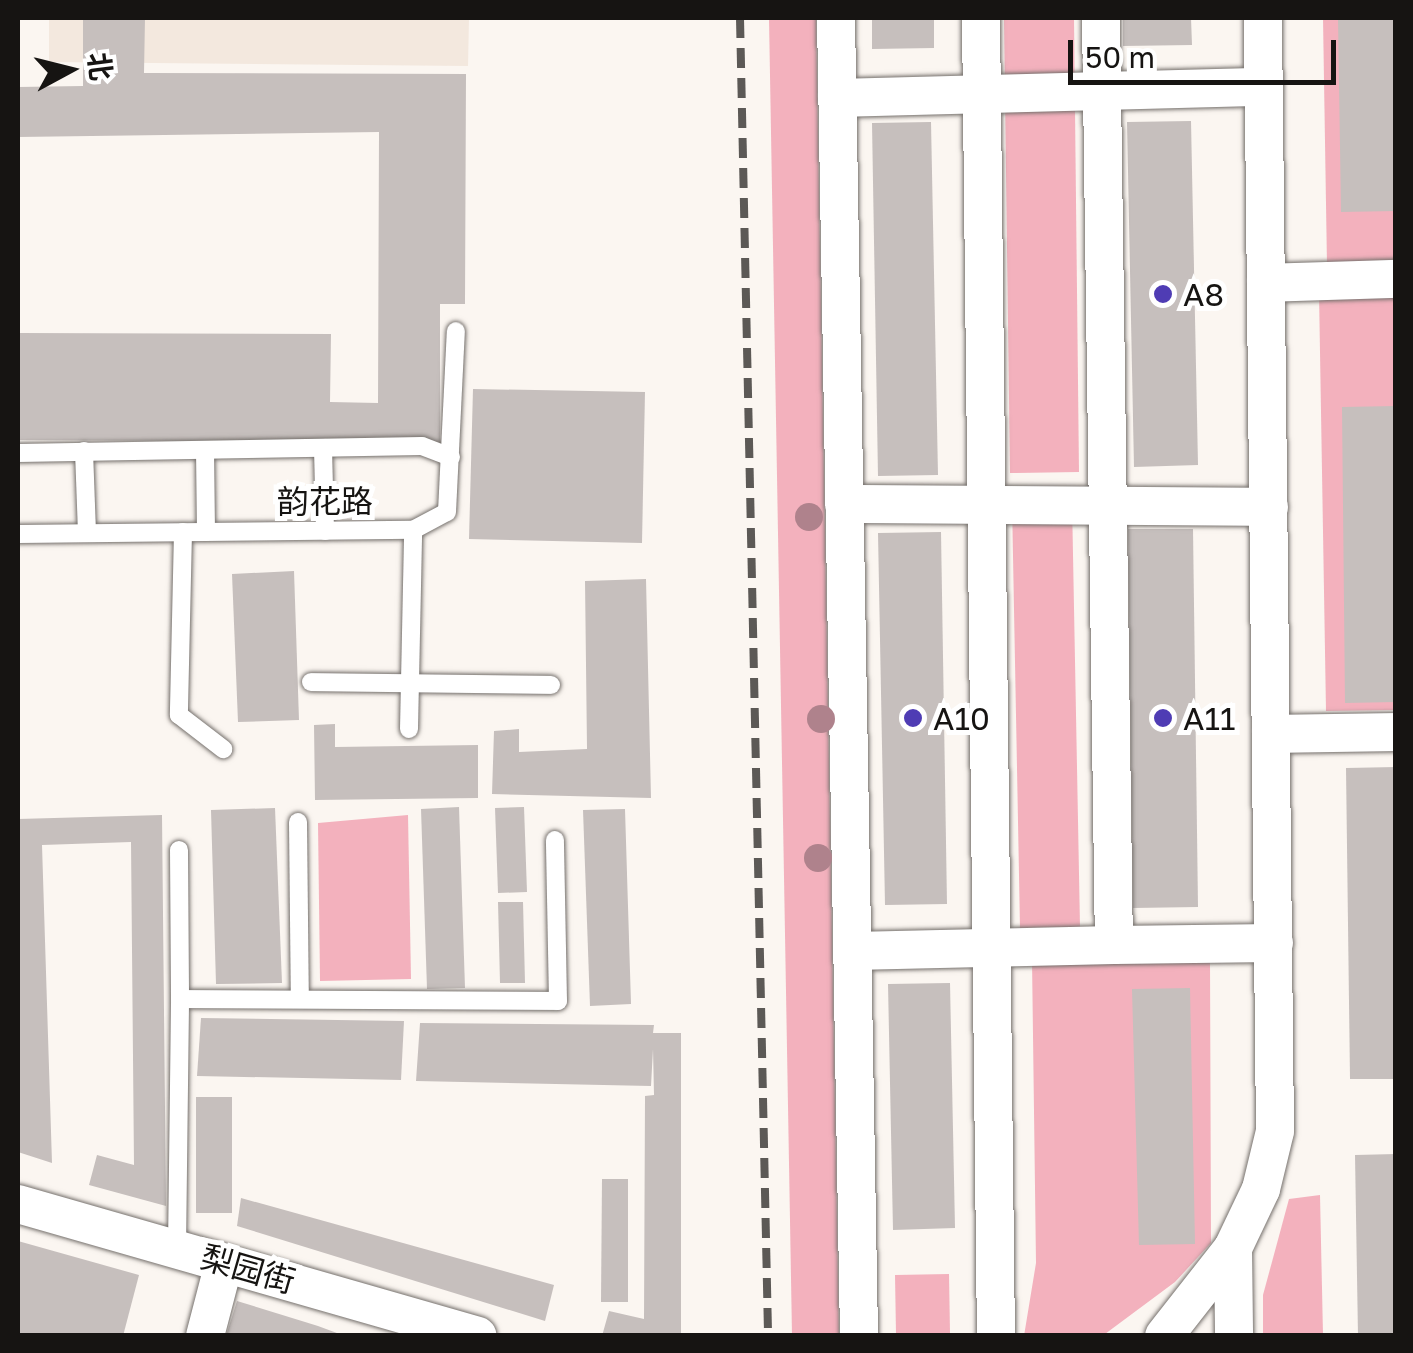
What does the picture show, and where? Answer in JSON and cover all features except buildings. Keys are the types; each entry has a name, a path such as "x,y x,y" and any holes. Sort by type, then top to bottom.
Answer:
{"street":[{"path":"836,18 859,1336"},
{"path":"981,18 996,1336"},
{"path":"1100,18 1114,946"},
{"path":"1164,1336 1233,1248 1261,1189 1275,1131 1263,18"},
{"path":"837,98 1264,87"},
{"path":"1266,283 1396,279"},
{"path":"844,504 1269,507"},
{"path":"1271,734 1396,732"},
{"path":"852,952 1274,943"},
{"name":"梨园街","path":"18,1204 471,1335"},
{"path":"1233,1248 1234,1336"},
{"path":"205,1336 224,1262"}],"lane":[{"name":"韵花路","path":"18,534 413,530 447,512 456,331"},
{"path":"18,452 422,446 451,457"},
{"path":"322,448 325,531"},
{"path":"205,450 206,532"},
{"path":"84,452 86,533"},
{"path":"409,730 413,530"},
{"path":"183,532 180,715 223,749"},
{"path":"310,682 551,684"},
{"path":"298,822 300,998"},
{"path":"180,1000 558,1001 556,840"},
{"path":"178,1249 179,850"}],"shaded area":[{"path":"49,18 469,18 468,66 49,62"},
{"path":"769,18 816,18 839,1335 792,1335"},
{"path":"1004,18 1074,18 1079,472 1010,473"},
{"path":"1323,18 1395,18 1395,264 1327,265"},
{"path":"1395,291 1395,710 1326,711 1319,292"},
{"path":"1072,501 1080,927 1020,928 1012,502"},
{"path":"408,815 411,979 320,981 318,823"},
{"path":"1210,957 1211,1243 1175,1282 1105,1334 1024,1336 1036,1263 1032,960"},
{"path":"1320,1195 1323,1335 1263,1335 1263,1295 1289,1199"},
{"path":"949,1274 950,1333 896,1334 895,1275"}],"railway":[{"path":"740,18 768,1336"}],"place":[{"name":"A8","path":"1163,294"},
{"name":"A10","path":"913,718"},
{"name":"A11","path":"1163,718"}]}
